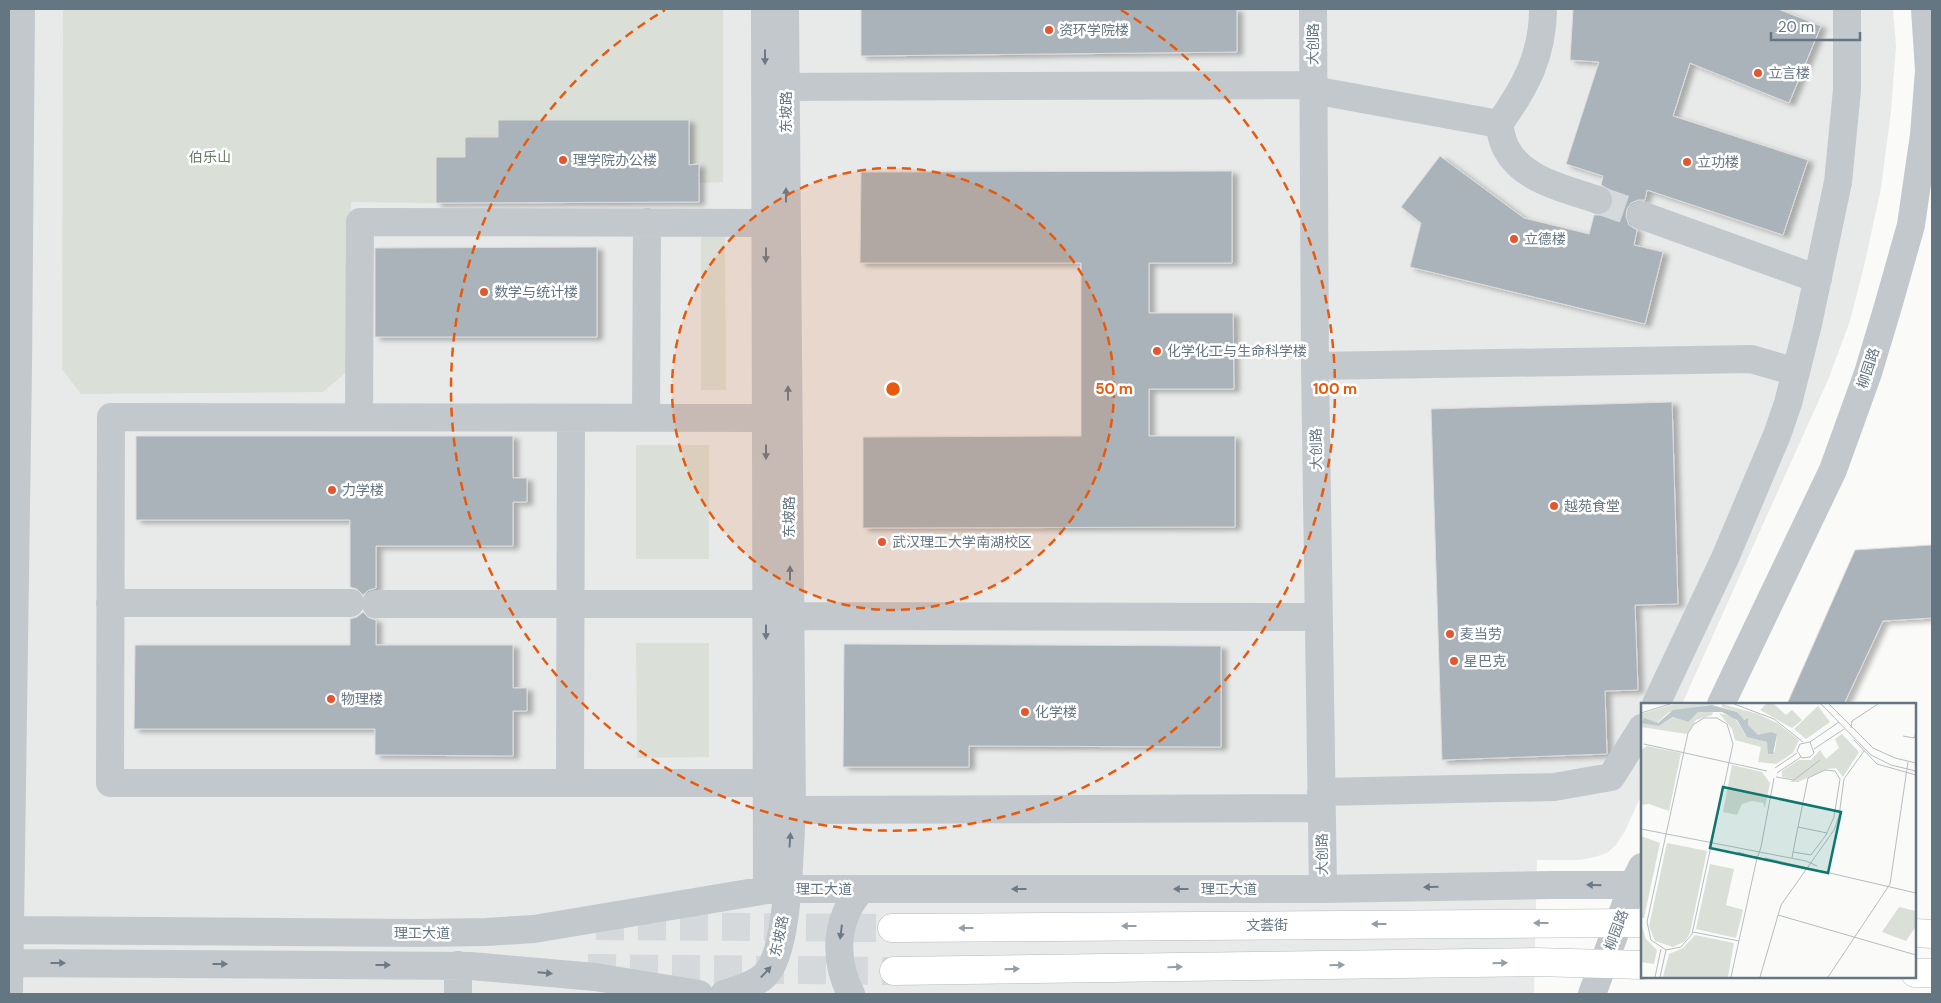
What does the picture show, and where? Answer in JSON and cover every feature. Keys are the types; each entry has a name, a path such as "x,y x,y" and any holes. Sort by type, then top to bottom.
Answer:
{"main road":[{"name":"文荟街","path":"892,928 1631,922"},
{"path":"1916,933 1932,934"},
{"path":"894,970 1536,962 1641,965"},
{"path":"1916,973 1932,973"}],"street":[{"path":"9,994 13,350 20,9"},
{"name":"东坡路","path":"724,994 753,983 764,976 776,958 781,942 767,783 778,610 775,87 765,9"},
{"name":"东坡路","path":"777,889 792,810 766,418 766,223 775,87 785,9"},
{"name":"大创路","path":"1313,9 1315,366 1323,889"},
{"path":"1499,124 1524,89 1532,71 1538,50 1543,9"},
{"path":"1656,703 1725,558 1777,435 1796,372 1830,228 1840,162 1847,90 1847,9"},
{"name":"柳园路","path":"1721,703 1832,470 1868,373 1889,303 1911,225 1924,135 1929,70 1925,9"},
{"path":"775,87 1313,88 1499,124"},
{"path":"1499,124 1508,152 1521,167 1545,181 1598,200"},
{"path":"1641,216 1818,279"},
{"path":"359,417 360,222 766,223"},
{"path":"646,418 647,222"},
{"path":"1315,366 1751,359 1796,372"},
{"path":"766,418 111,417 110,783 767,783"},
{"path":"570,783 571,418"},
{"path":"110,603 571,604 778,610 1318,617"},
{"path":"792,810 1321,800 1554,787 1611,777 1641,730"},
{"name":"柳园路","path":"1592,994 1604,964 1631,922 1639,880"},
{"name":"理工大道","path":"9,930 486,932 534,928 777,889 1323,889 1553,884 1639,880"},
{"path":"851,994 841,960 840,932 847,908 862,889"},
{"path":"9,962 458,965 595,977 699,994"},
{"path":"458,965 458,994"}],"shaded area":[{"name":"武汉理工大学南湖校区","path":"9,9 1893,9 1896,46 1891,111 1881,188 1850,321 1828,380 1682,703 1641,703 1641,796 1625,831 1616,845 1607,853 1595,857 1579,860 1537,860 1534,994 9,994"}],"green space":[{"name":"伯乐山","path":"63,9 723,9 723,182 699,183 699,164 689,165 689,120 498,120 498,137 465,137 465,157 436,157 436,203 351,202 350,369 323,392 81,394 62,369"},
{"path":"701,236 725,236 726,390 701,390"},
{"path":"636,445 709,445 709,559 636,559"},
{"path":"636,643 709,643 709,757 637,758"}],"building":[{"name":"资环学院楼","path":"861,9 1237,9 1237,52 861,56"},
{"path":"1573,9 1778,9 1821,26 1789,103 1690,63 1673,116 1808,160 1783,235 1647,190 1645,200 1631,203 1627,209 1626,217 1629,225 1637,230 1634,245 1663,252 1645,324 1410,267 1421,223 1401,207 1440,156 1524,218 1589,234 1594,215 1602,215 1608,212 1613,205 1613,197 1610,190 1601,185 1603,176 1566,164 1599,62 1570,60"},
{"name":"理学院办公楼","path":"498,120 689,120 689,165 699,164 699,202 436,203 436,157 465,157 465,137 498,137"},
{"name":"化学化工与生命科学楼","path":"1232,171 1232,263 1149,263 1149,313 1233,313 1234,389 1149,389 1149,436 1235,436 1235,527 863,528 863,437 1081,436 1081,263 860,263 861,172"},
{"name":"数学与统计楼","path":"597,247 597,337 375,337 375,248"},
{"name":"越苑食堂","path":"1672,402 1678,604 1635,605 1638,690 1605,691 1607,754 1442,760 1431,409"},
{"name":"力学楼","path":"136,436 513,436 513,478 527,478 527,502 513,502 513,546 376,546 376,588 369,590 363,595 357,589 350,587 350,520 136,520"},
{"path":"1932,545 1932,618 1883,621 1844,703 1787,703 1855,550"},
{"name":"物理楼","path":"363,612 369,618 376,620 376,645 513,645 513,688 527,688 527,711 513,711 513,756 375,755 375,729 134,729 135,645 350,645 350,619 357,617"},
{"name":"化学楼","path":"844,644 1221,646 1221,747 969,746 969,767 843,767"}],"tunnel":[{"path":"1598,200 1641,215"},
{"path":"596,926 892,928"},
{"path":"588,968 894,971"}],"place":[{"name":"资环学院楼","path":"1049,30"},
{"name":"立言楼","path":"1758,73"},
{"name":"理学院办公楼","path":"563,160"},
{"name":"立功楼","path":"1687,162"},
{"name":"立德楼","path":"1514,239"},
{"name":"数学与统计楼","path":"484,292"},
{"name":"化学化工与生命科学楼","path":"1157,351"},
{"name":"力学楼","path":"332,490"},
{"name":"越苑食堂","path":"1554,506"},
{"name":"武汉理工大学南湖校区","path":"882,542"},
{"name":"麦当劳","path":"1450,634"},
{"name":"星巴克","path":"1454,661"},
{"name":"物理楼","path":"331,699"},
{"name":"化学楼","path":"1025,712"}]}
